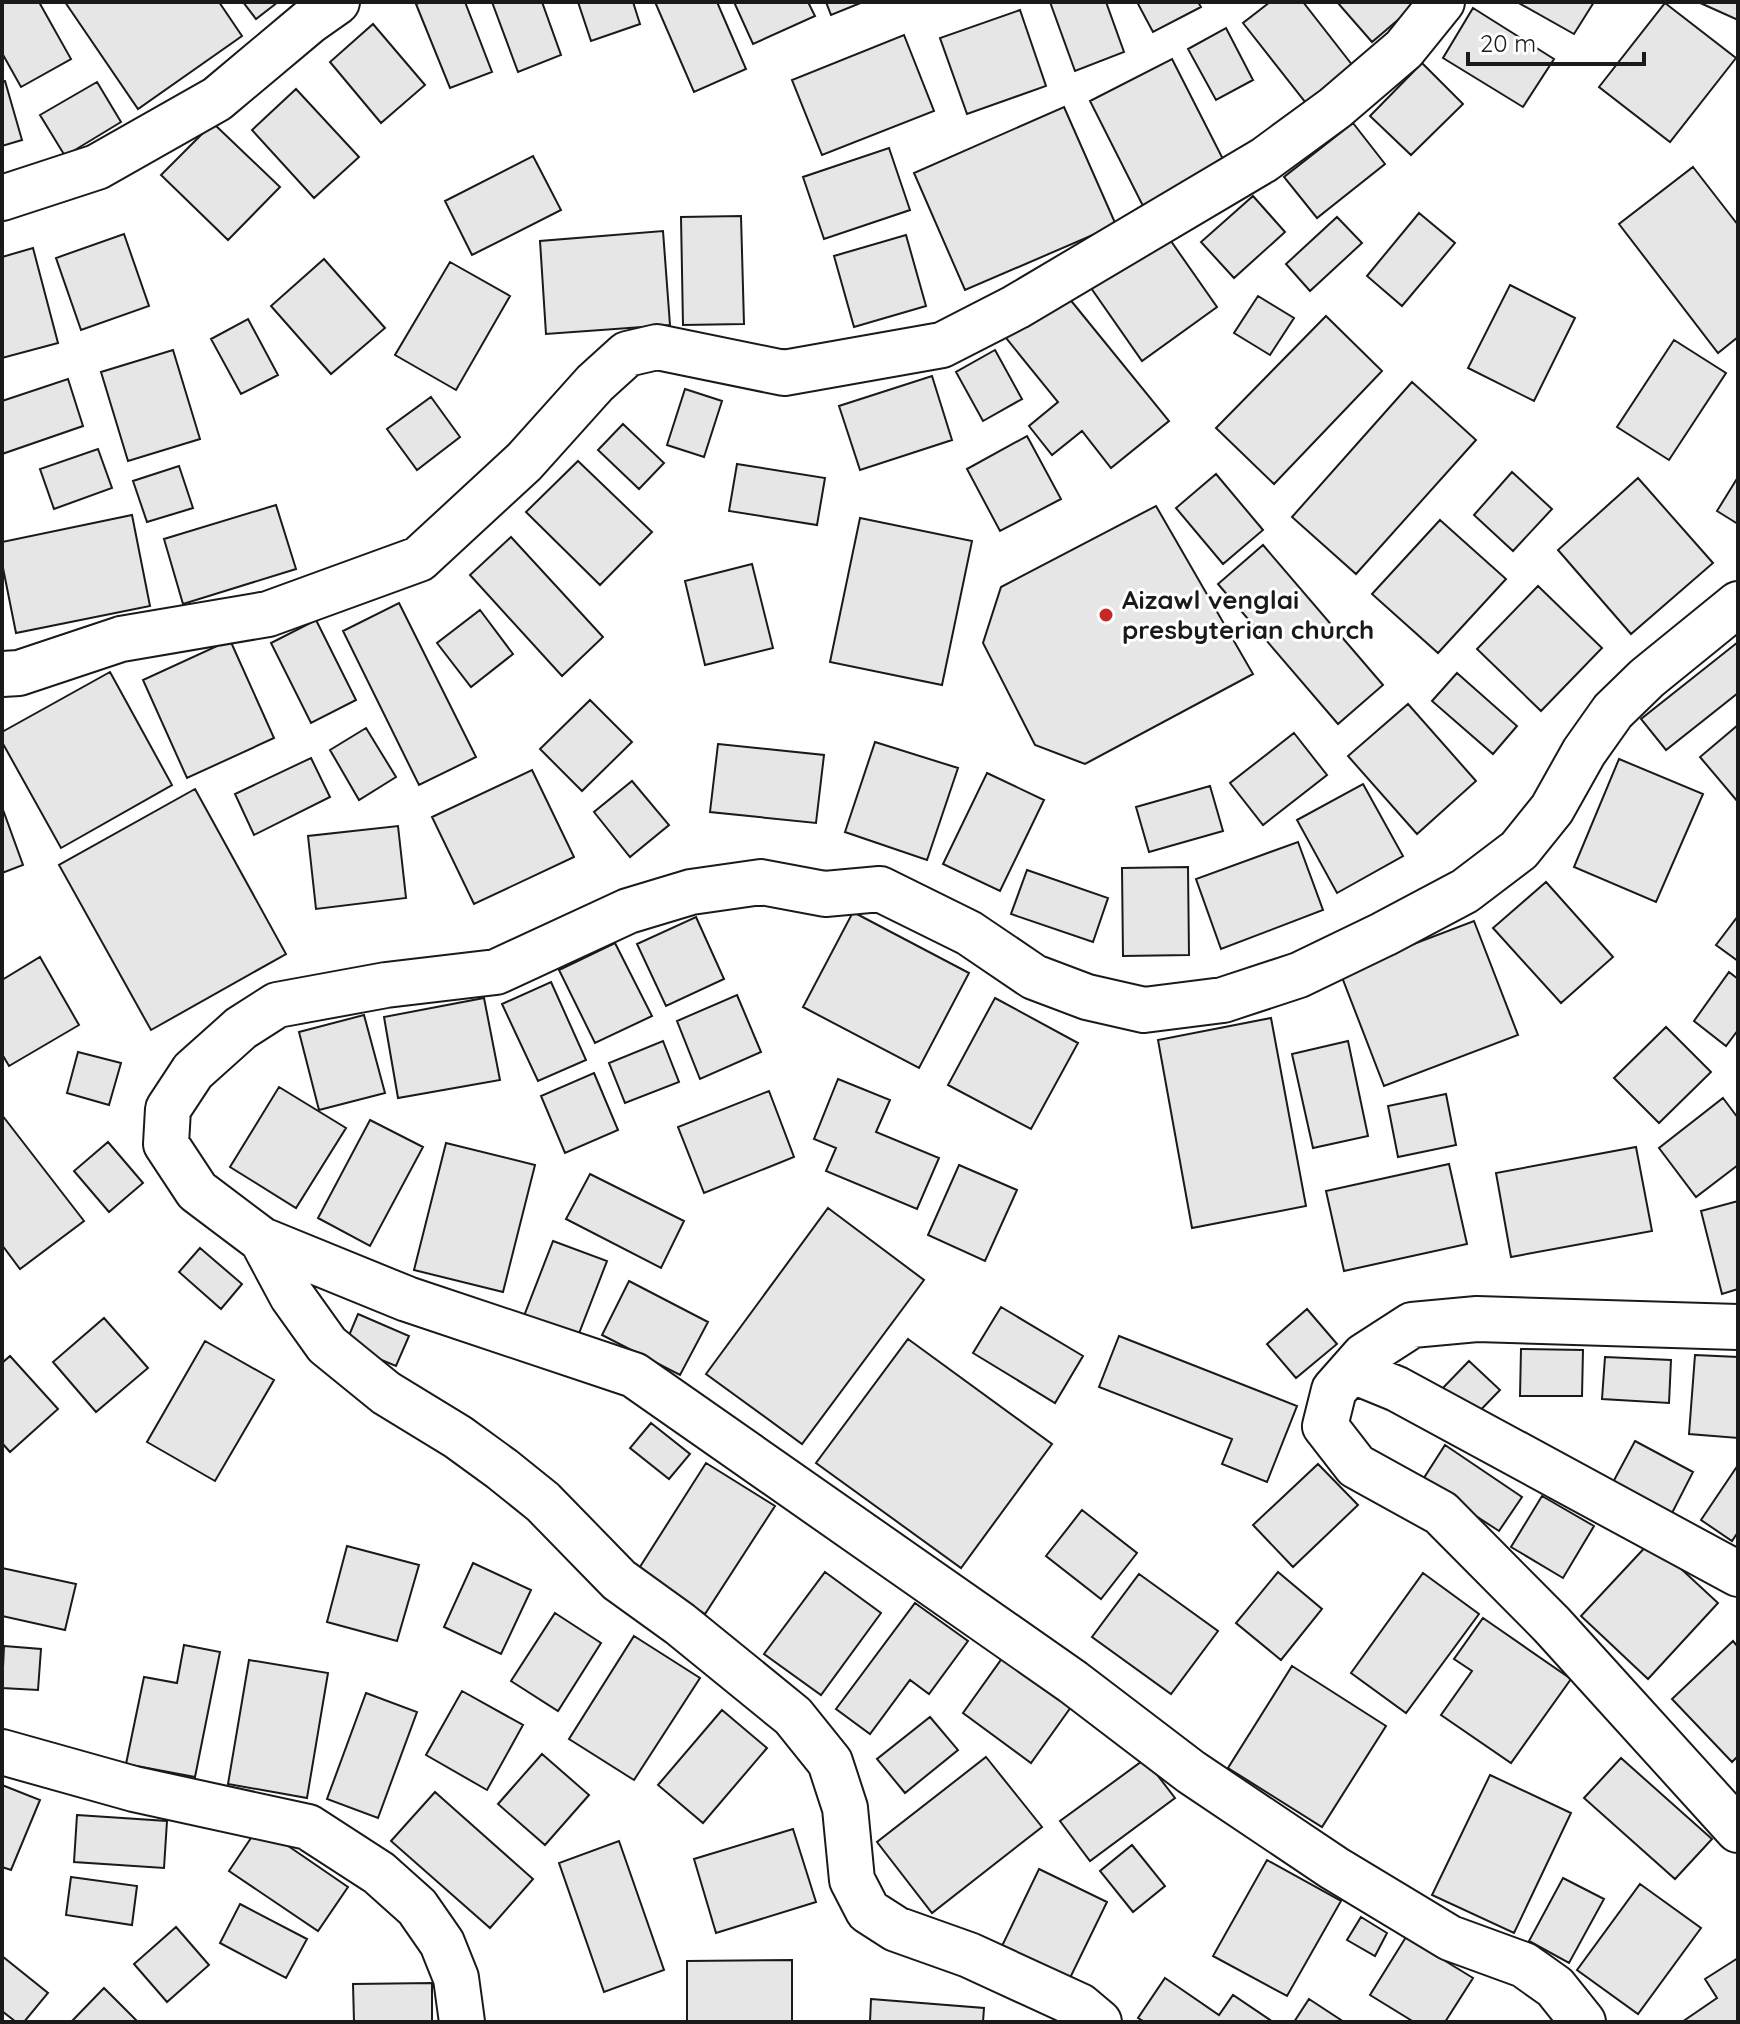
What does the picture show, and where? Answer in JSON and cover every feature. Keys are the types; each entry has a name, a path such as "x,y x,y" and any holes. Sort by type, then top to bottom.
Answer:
{"street":[{"path":"2,198 97,167 217,99 337,2"},
{"path":"2,674 19,673 121,639 268,614 419,559 524,462 595,383 627,354 657,347 784,373 942,345 1016,307 1264,160 1335,108 1404,49 1442,2"},
{"path":"1583,2022 1555,1987 1524,1965 1450,1938 1334,1868 1217,1790 1073,1682 634,1375 407,1299 262,1240 197,1191 166,1144 168,1109 193,1071 241,1028 277,1005 386,985 496,972 628,911 691,892 761,882 825,894 880,889 969,933 1034,977 1087,997 1144,1010 1223,1000 1299,975 1384,934 1465,891 1519,850 1552,809 1584,752 1613,711 1647,678 1738,604"},
{"path":"262,1240 292,1296 327,1345 386,1393 458,1437 502,1469 543,1502 619,1580 680,1624 793,1716 830,1762 845,1808 852,1880 868,1911 896,1929 969,1955 1080,2006 1099,2022"},
{"path":"1738,1327 1477,1319 1412,1325 1364,1356 1334,1390 1325,1426 1356,1466 1441,1513 1552,1625 1738,1830"},
{"path":"1353,1371 1397,1389 1738,1574"},
{"path":"2,1752 134,1789 308,1827 379,1873 417,1907 442,1943 456,1978 462,2022"}],"building":[{"path":"2,2 39,2 71,59 21,87 2,53"},
{"path":"65,2 219,2 242,36 138,109"},
{"path":"243,2 278,2 256,19"},
{"path":"465,2 492,72 450,88 416,4"},
{"path":"492,2 542,2 561,55 518,72"},
{"path":"578,2 633,2 640,24 591,41"},
{"path":"655,2 717,2 746,69 694,92"},
{"path":"734,2 808,2 815,16 753,44"},
{"path":"826,2 863,2 831,15"},
{"path":"1050,2 1106,2 1124,52 1075,71"},
{"path":"1137,2 1198,2 1201,7 1153,32"},
{"path":"1270,2 1303,2 1353,66 1306,103 1243,23"},
{"path":"1337,2 1419,2 1372,42"},
{"path":"1517,2 1594,2 1574,34"},
{"path":"1698,2 1738,2 1738,20"},
{"path":"1665,3 1736,58 1670,142 1599,87"},
{"path":"1473,8 1554,59 1523,107 1443,58"},
{"path":"1020,10 1046,86 967,114 940,38"},
{"path":"373,24 425,85 381,123 330,62"},
{"path":"1226,28 1253,80 1216,100 1188,49"},
{"path":"904,35 934,111 822,155 792,80"},
{"path":"1172,59 1226,165 1143,206 1090,101"},
{"path":"1422,63 1463,104 1411,155 1370,116"},
{"path":"5,81 22,140 2,146 2,82"},
{"path":"97,82 121,122 65,156 40,115"},
{"path":"296,89 359,157 314,198 252,130"},
{"path":"1064,107 1116,225 965,290 914,173"},
{"path":"213,123 280,187 228,240 161,175"},
{"path":"1353,123 1385,164 1317,218 1284,177"},
{"path":"889,148 910,210 824,239 803,177"},
{"path":"533,156 561,210 472,255 445,201"},
{"path":"1693,167 1738,225 1738,337 1718,353 1619,224"},
{"path":"1253,196 1285,232 1234,278 1201,242"},
{"path":"1419,213 1455,243 1402,306 1367,276"},
{"path":"741,216 744,324 683,325 681,217"},
{"path":"1337,217 1362,243 1310,291 1286,264"},
{"path":"663,231 670,325 546,334 540,241"},
{"path":"124,234 149,306 81,330 56,258"},
{"path":"1166,234 1217,307 1142,361 1091,288"},
{"path":"906,235 926,306 854,327 834,256"},
{"path":"33,248 58,343 2,358 2,257"},
{"path":"324,259 385,328 331,374 271,306"},
{"path":"450,262 510,296 456,390 395,355"},
{"path":"1510,285 1575,318 1534,401 1468,368"},
{"path":"1064,292 1169,421 1111,468 1082,431 1052,455 1029,426 1058,402 1006,338"},
{"path":"1258,296 1294,318 1270,355 1234,333"},
{"path":"1326,316 1382,371 1274,484 1216,428"},
{"path":"248,319 278,375 241,394 211,339"},
{"path":"1674,340 1726,373 1669,460 1617,427"},
{"path":"173,350 200,439 128,461 101,372"},
{"path":"995,350 1022,399 983,421 956,372"},
{"path":"932,376 952,440 860,470 839,406"},
{"path":"68,379 83,426 2,454 2,401"},
{"path":"1412,382 1476,440 1356,574 1292,517"},
{"path":"685,389 722,401 704,457 667,445"},
{"path":"431,397 460,437 417,470 387,429"},
{"path":"623,424 664,463 639,489 598,450"},
{"path":"1027,436 1061,499 1000,531 967,469"},
{"path":"98,449 112,488 54,509 40,469"},
{"path":"578,461 652,532 600,585 526,512"},
{"path":"737,464 825,478 817,525 729,511"},
{"path":"179,466 193,508 147,522 133,481"},
{"path":"1512,472 1552,509 1513,551 1474,515"},
{"path":"1216,474 1263,530 1223,564 1176,508"},
{"path":"1738,477 1738,524 1717,511"},
{"path":"1638,478 1713,563 1631,634 1558,550"},
{"path":"276,505 296,569 183,604 164,539"},
{"name":"Aizawl venglai presbyterian church","path":"1156,506 1253,674 1085,764 1035,745 983,643 1001,587"},
{"path":"132,515 150,606 16,633 2,563 2,542"},
{"path":"860,518 972,541 942,685 830,662"},
{"path":"1440,520 1506,579 1438,653 1372,594"},
{"path":"511,537 603,637 562,676 470,575"},
{"path":"1263,545 1383,685 1338,724 1218,584"},
{"path":"752,564 773,648 705,665 685,581"},
{"path":"1538,586 1602,648 1541,711 1477,649"},
{"path":"399,603 476,757 419,785 343,631"},
{"path":"480,610 513,654 471,687 437,643"},
{"path":"316,620 356,700 311,723 271,643"},
{"path":"230,640 274,738 187,778 143,680"},
{"path":"1738,642 1738,693 1666,750 1641,719"},
{"path":"110,672 172,785 61,848 2,742 2,732"},
{"path":"1457,673 1517,726 1493,754 1432,701"},
{"path":"590,700 632,742 582,791 540,749"},
{"path":"1408,704 1476,781 1417,834 1348,756"},
{"path":"1738,725 1738,802 1700,757"},
{"path":"366,728 396,777 359,800 330,750"},
{"path":"1294,733 1327,775 1263,825 1230,783"},
{"path":"875,742 958,768 927,860 845,832"},
{"path":"718,744 824,755 816,823 710,812"},
{"path":"311,758 330,797 254,835 235,794"},
{"path":"1619,759 1703,794 1656,902 1574,867"},
{"path":"532,770 574,857 474,904 432,817"},
{"path":"987,773 1044,800 1000,891 943,864"},
{"path":"632,781 669,825 630,857 594,812"},
{"path":"1363,784 1403,856 1337,893 1297,820"},
{"path":"1210,786 1223,831 1149,852 1136,807"},
{"path":"195,789 286,954 151,1030 59,865"},
{"path":"2,807 23,865 2,873"},
{"path":"398,826 406,898 316,909 308,836"},
{"path":"1298,842 1323,910 1221,949 1196,879"},
{"path":"1188,867 1189,955 1123,956 1122,868"},
{"path":"1027,870 1108,898 1093,942 1011,914"},
{"path":"1546,882 1613,957 1561,1003 1493,928"},
{"path":"853,912 969,973 919,1068 803,1007"},
{"path":"1738,916 1738,961 1716,945"},
{"path":"696,917 724,979 666,1006 637,944"},
{"path":"1474,921 1518,1035 1384,1086 1340,972"},
{"path":"615,943 652,1016 595,1043 559,970"},
{"path":"40,957 79,1025 9,1066 2,1054 2,980"},
{"path":"1729,972 1738,979 1738,1030 1726,1046 1694,1021"},
{"path":"551,982 586,1060 538,1081 502,1004"},
{"path":"737,995 761,1052 700,1079 677,1021"},
{"path":"484,998 500,1080 398,1098 384,1017"},
{"path":"995,998 1078,1043 1031,1129 948,1085"},
{"path":"364,1015 385,1093 319,1110 299,1032"},
{"path":"1271,1018 1306,1206 1192,1228 1158,1040"},
{"path":"1666,1027 1711,1072 1659,1123 1614,1078"},
{"path":"663,1041 679,1082 625,1103 609,1063"},
{"path":"1348,1041 1368,1136 1313,1148 1292,1054"},
{"path":"78,1052 121,1063 109,1105 67,1093"},
{"path":"594,1073 618,1130 565,1153 541,1096"},
{"path":"838,1079 890,1100 876,1132 939,1158 917,1209 826,1171 836,1148 814,1139"},
{"path":"279,1087 346,1128 296,1208 230,1167"},
{"path":"769,1091 794,1157 704,1193 678,1127"},
{"path":"1446,1094 1456,1145 1398,1157 1388,1106"},
{"path":"1723,1098 1738,1118 1738,1165 1696,1197 1659,1148"},
{"path":"2,1115 84,1221 20,1269 2,1245"},
{"path":"370,1120 423,1147 370,1246 318,1218"},
{"path":"108,1142 143,1183 109,1212 74,1171"},
{"path":"446,1143 535,1165 503,1292 414,1270"},
{"path":"1636,1147 1652,1231 1511,1257 1496,1173"},
{"path":"1449,1164 1467,1244 1344,1271 1326,1191"},
{"path":"959,1165 1017,1190 985,1261 928,1235"},
{"path":"590,1174 684,1221 661,1268 566,1219"},
{"path":"1738,1201 1738,1289 1722,1294 1701,1211"},
{"path":"828,1208 924,1280 802,1444 706,1374"},
{"path":"553,1241 607,1261 578,1336 524,1316"},
{"path":"200,1248 242,1284 221,1309 179,1272"},
{"path":"629,1281 708,1322 680,1375 602,1335"},
{"path":"1001,1307 1083,1356 1055,1403 973,1353"},
{"path":"1307,1309 1337,1344 1296,1378 1267,1344"},
{"path":"358,1314 409,1336 396,1366 345,1345"},
{"path":"104,1318 148,1368 96,1412 53,1362"},
{"path":"1119,1336 1297,1406 1267,1482 1222,1464 1232,1439 1099,1387"},
{"path":"908,1339 1052,1444 961,1568 816,1463"},
{"path":"205,1341 274,1380 215,1481 147,1442"},
{"path":"1521,1349 1583,1350 1582,1396 1520,1396"},
{"path":"1695,1355 1738,1357 1738,1438 1689,1434"},
{"path":"10,1356 58,1409 10,1452 2,1443 2,1363"},
{"path":"1605,1357 1671,1360 1669,1403 1602,1399"},
{"path":"1469,1361 1500,1390 1469,1422 1439,1392"},
{"path":"651,1423 690,1454 669,1479 630,1448"},
{"path":"1635,1441 1693,1472 1671,1515 1612,1484"},
{"path":"1445,1445 1522,1497 1499,1531 1422,1481"},
{"path":"706,1463 775,1506 705,1614 638,1570"},
{"path":"1318,1464 1358,1505 1293,1567 1253,1525"},
{"path":"1738,1465 1738,1532 1732,1541 1701,1520"},
{"path":"1542,1496 1594,1526 1563,1578 1511,1547"},
{"path":"1082,1510 1137,1553 1101,1599 1046,1556"},
{"path":"1651,1541 1718,1603 1648,1679 1581,1616"},
{"path":"347,1546 419,1565 397,1641 327,1622"},
{"path":"473,1563 531,1590 501,1654 444,1627"},
{"path":"2,1568 76,1584 65,1630 2,1616"},
{"path":"825,1572 881,1613 821,1695 764,1654"},
{"path":"1278,1572 1322,1609 1281,1660 1236,1623"},
{"path":"1423,1573 1479,1614 1406,1713 1351,1673"},
{"path":"1139,1574 1218,1631 1171,1694 1092,1637"},
{"path":"915,1603 968,1641 929,1694 910,1680 870,1734 836,1709"},
{"path":"555,1613 601,1643 558,1711 511,1681"},
{"path":"1483,1618 1571,1679 1511,1763 1441,1715 1472,1671 1454,1659"},
{"path":"634,1636 700,1678 634,1780 569,1739"},
{"path":"1733,1641 1738,1647 1738,1756 1732,1762 1672,1699"},
{"path":"184,1645 220,1652 195,1777 126,1764 144,1677 177,1683"},
{"path":"4,1646 41,1649 38,1690 2,1688"},
{"path":"1003,1657 1071,1707 1031,1763 963,1713"},
{"path":"249,1660 328,1673 307,1798 228,1784"},
{"path":"1292,1666 1386,1726 1322,1827 1228,1768"},
{"path":"462,1691 523,1725 487,1790 426,1755"},
{"path":"366,1693 417,1712 378,1818 327,1799"},
{"path":"722,1710 767,1748 703,1823 658,1785"},
{"path":"930,1717 958,1750 905,1793 877,1759"},
{"path":"542,1754 589,1795 545,1845 498,1804"},
{"path":"986,1757 1042,1827 932,1913 877,1842"},
{"path":"1621,1758 1712,1839 1675,1879 1584,1798"},
{"path":"1145,1759 1175,1798 1090,1861 1060,1821"},
{"path":"1490,1775 1571,1813 1514,1933 1432,1895"},
{"path":"2,1785 40,1800 11,1870 2,1867"},
{"path":"435,1792 533,1879 490,1928 391,1841"},
{"path":"77,1815 167,1821 164,1868 74,1862"},
{"path":"259,1826 348,1887 318,1931 229,1871"},
{"path":"793,1829 816,1902 716,1933 694,1859"},
{"path":"619,1841 664,1970 604,1992 559,1863"},
{"path":"1132,1845 1165,1886 1133,1912 1100,1871"},
{"path":"1267,1860 1341,1901 1287,1996 1213,1956"},
{"path":"1039,1869 1107,1902 1070,1978 1002,1946"},
{"path":"71,1877 137,1886 132,1925 66,1915"},
{"path":"1563,1878 1604,1899 1569,1963 1529,1941"},
{"path":"1640,1884 1701,1928 1638,2014 1577,1970"},
{"path":"240,1904 307,1939 286,1978 220,1943"},
{"path":"1361,1917 1387,1933 1375,1956 1347,1940"},
{"path":"176,1927 209,1965 167,2002 134,1964"},
{"path":"1406,1937 1473,1978 1445,2022 1414,2022 1370,1995"},
{"path":"2,1956 48,1993 24,2022 16,2022 2,2011"},
{"path":"1738,1958 1738,2022 1682,2022 1717,1998 1705,1979"},
{"path":"792,1960 792,2022 687,2022 687,1961"},
{"path":"1165,1978 1219,2015 1233,1995 1273,2022 1145,2022 1138,2018"},
{"path":"432,1983 432,2022 354,2022 353,1984"},
{"path":"104,1988 138,2022 71,2022"},
{"path":"871,1999 984,2008 983,2022 870,2022"},
{"path":"1309,1999 1344,2022 1294,2022"}],"place":[{"name":"Aizawl venglai presbyterian church","path":"1106,615"}]}
